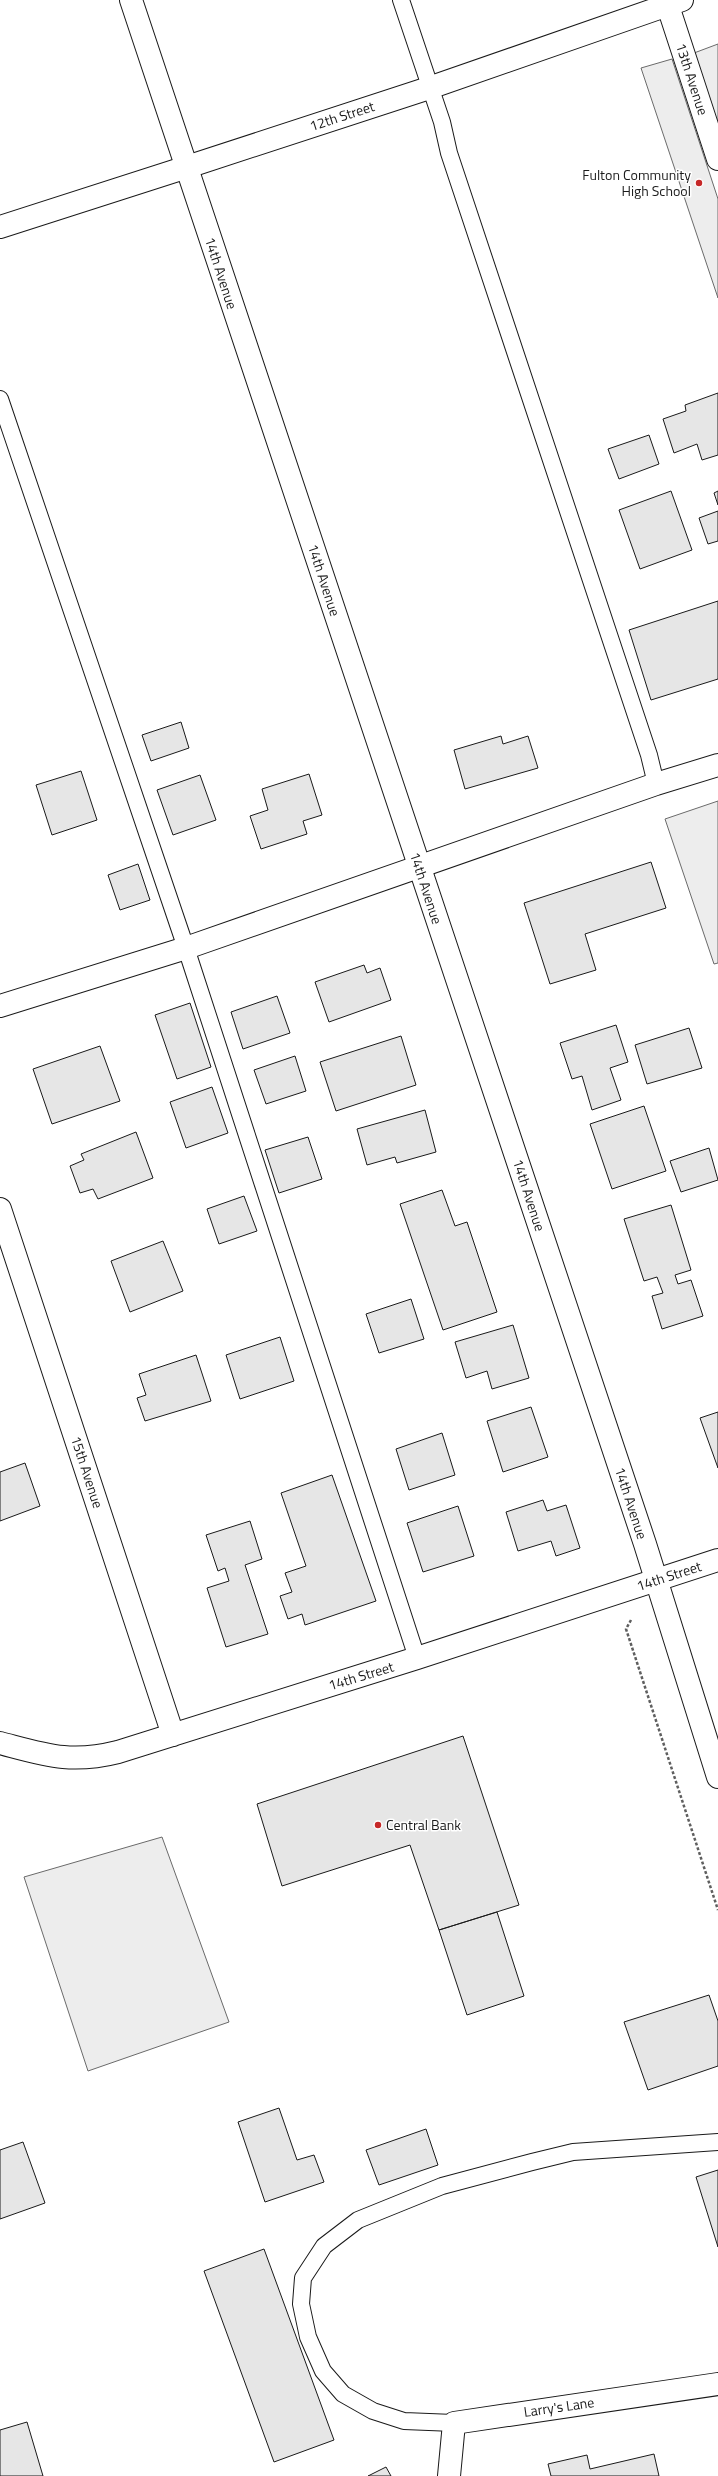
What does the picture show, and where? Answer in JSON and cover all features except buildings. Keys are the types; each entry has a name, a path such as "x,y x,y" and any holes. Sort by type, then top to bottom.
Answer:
{"street":[{"name":"14th Avenue","path":"131,0 657,1580 718,1777"},
{"name":"12th Street","path":"0,227 430,88 672,2"},
{"name":"13th Avenue","path":"672,2 718,159"},
{"path":"0,1006 186,948 419,865 656,784 718,765"},
{"name":"15th Avenue","path":"0,1209 174,1735"},
{"name":"14th Street","path":"0,1743 53,1757 92,1758 174,1735 718,1560"},
{"name":"Larry's Lane","path":"454,2423 718,2384"},
{"path":"449,2476 454,2423"}],"lane":[{"path":"401,0 649,755 656,784"},
{"path":"0,399 186,948 417,1658"},
{"path":"454,2423 404,2421 373,2411 343,2394 323,2371 308,2338 301,2304 303,2278 324,2246 358,2220 442,2186 532,2162 573,2152 718,2142"}],"path":[{"path":"657,1580 626,1629 718,1910"}],"shaded area":[{"path":"718,44 718,127 694,53"},
{"name":"Fulton Community High School","path":"672,59 718,199 718,298 641,68"},
{"path":"718,801 718,963 714,964 665,819"},
{"path":"162,1837 229,2022 88,2071 24,1877"}],"place":[{"name":"Fulton Community High School","path":"699,183"},
{"name":"Central Bank","path":"378,1825"}]}
